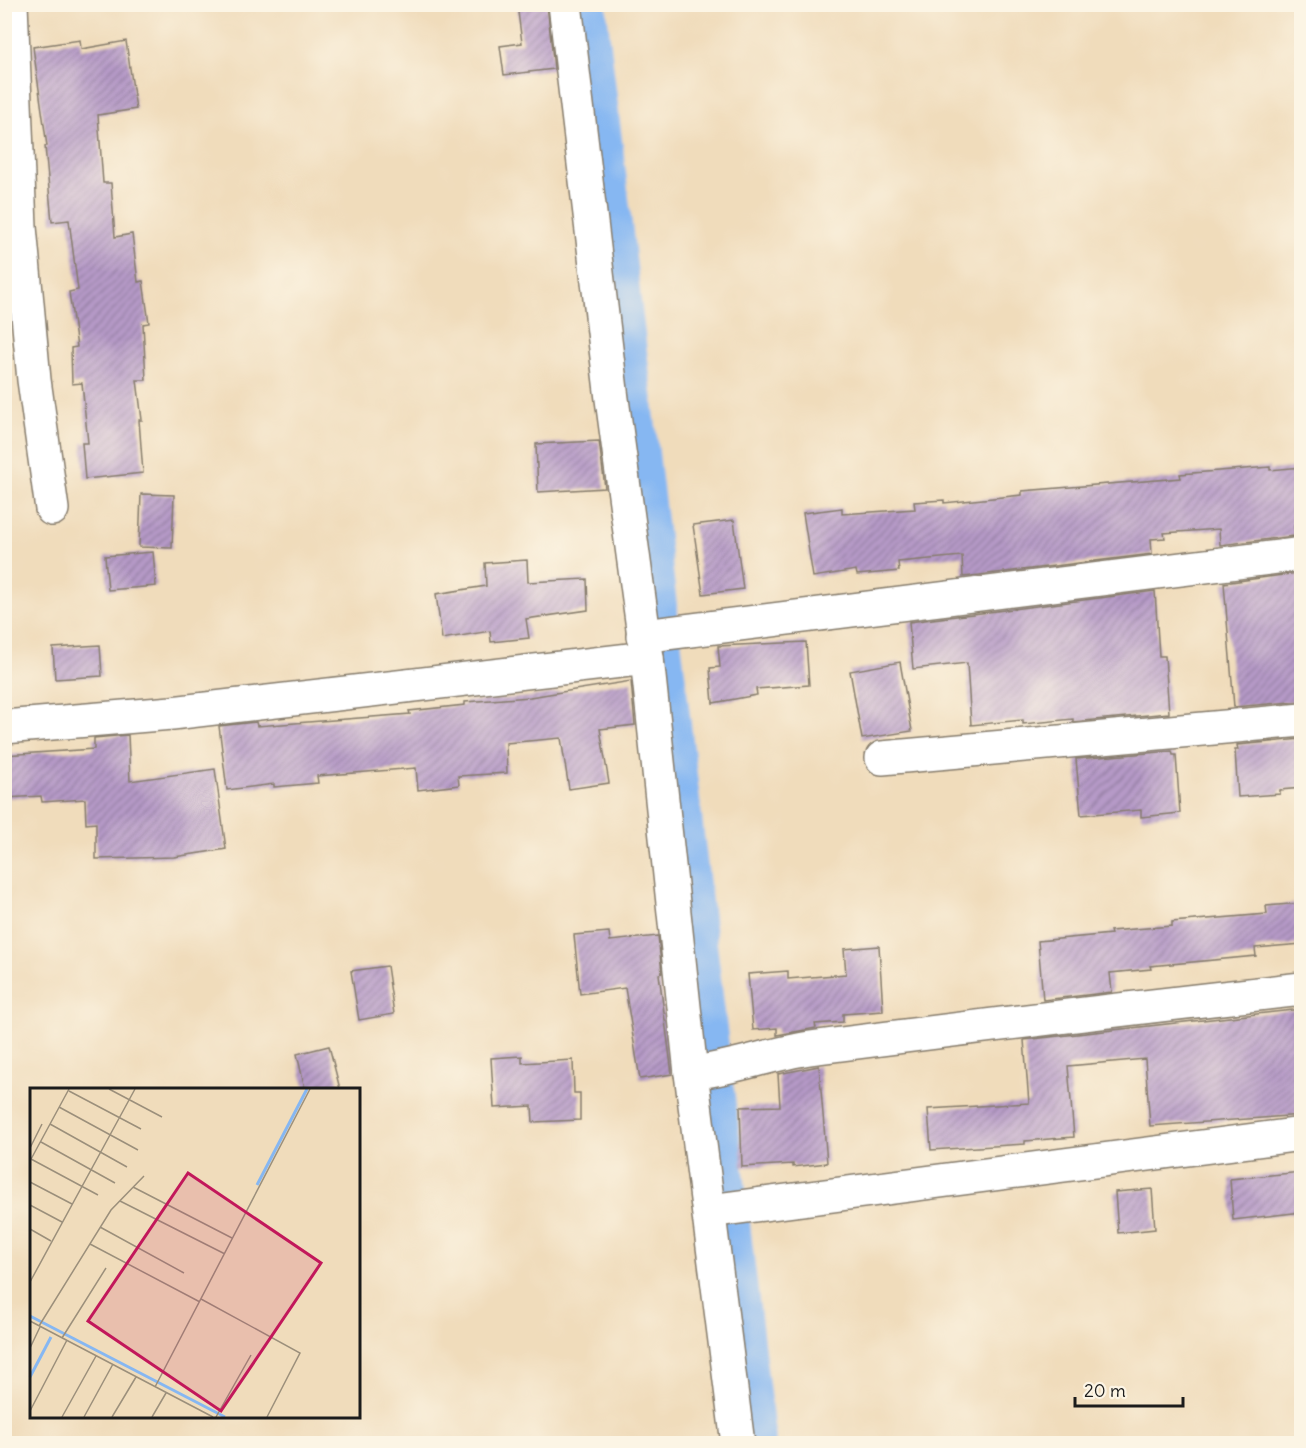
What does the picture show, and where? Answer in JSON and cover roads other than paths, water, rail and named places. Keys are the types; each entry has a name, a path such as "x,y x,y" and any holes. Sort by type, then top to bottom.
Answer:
{"street":[{"path":"11,4 20,227 34,380 52,509"},
{"path":"565,4 645,647 709,1071 709,1211 738,1443"},
{"path":"4,727 195,711 1302,554"},
{"path":"882,758 1302,720"},
{"path":"709,1071 814,1048 1069,1014 1302,989"},
{"path":"709,1211 1302,1134"}],"waterway":[{"path":"587,4 757,1444"}]}
